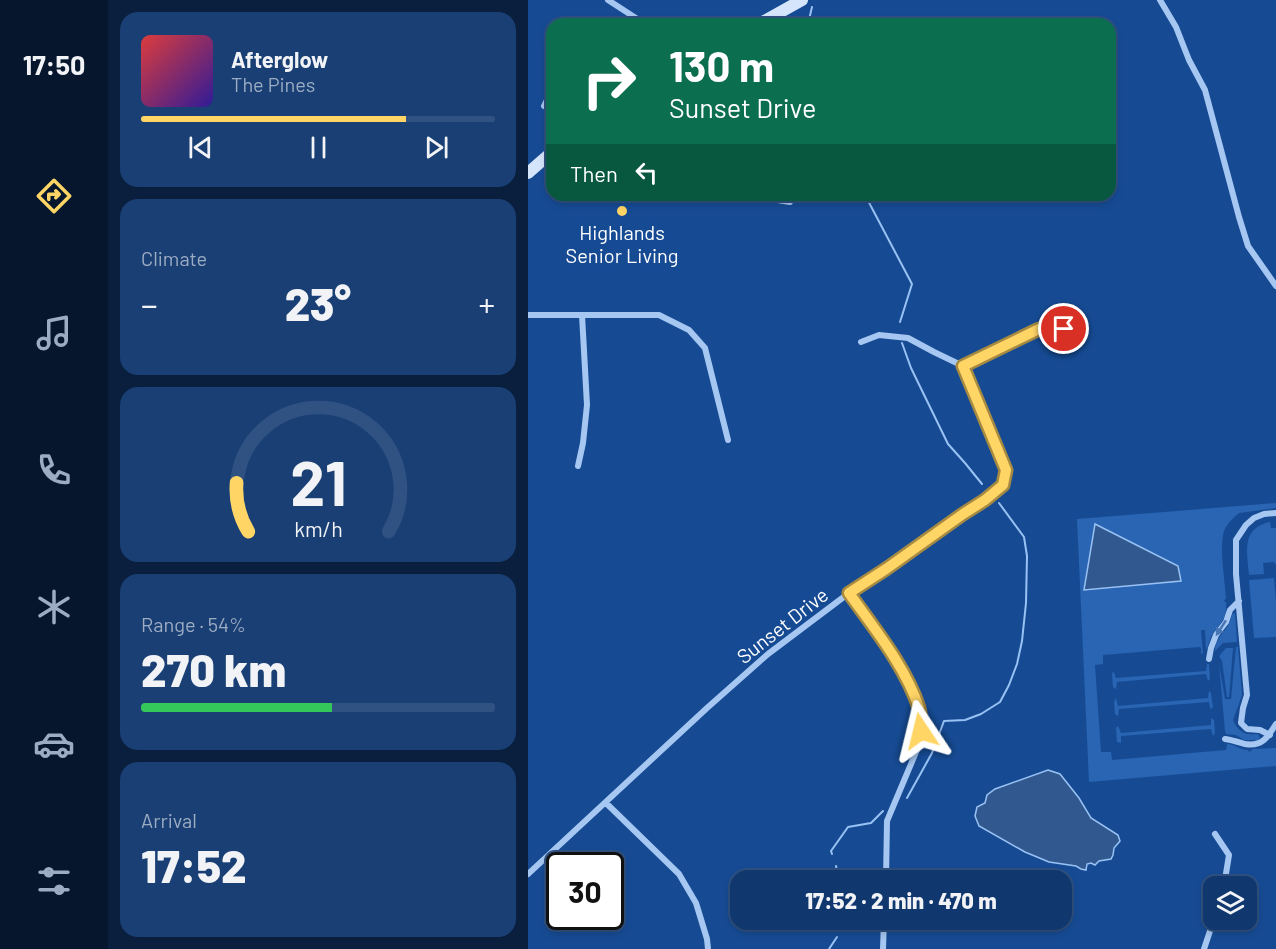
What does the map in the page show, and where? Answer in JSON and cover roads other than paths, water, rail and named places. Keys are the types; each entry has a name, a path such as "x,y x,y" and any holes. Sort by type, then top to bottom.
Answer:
{"street":[{"path":"608,0 636,18"},
{"path":"770,18 802,0"},
{"path":"1160,0 1176,27 1205,90 1248,246 1276,286"},
{"path":"544,106 546,102"},
{"path":"528,173 546,157"},
{"path":"784,201 790,202"},
{"path":"528,315 659,315 689,330 705,348 728,440"},
{"path":"578,466 587,405 582,315"},
{"path":"861,342 879,335 908,338 963,366 1039,329 1064,329"},
{"name":"Sunset Drive","path":"528,874 768,654 849,593 985,500 1003,485 1006,470 963,366"},
{"path":"1270,735 1260,730 1247,729 1241,723 1247,695 1236,574 1236,540 1254,518 1276,513"},
{"path":"849,593 910,685 919,710 921,731 919,745 887,822 886,870"},
{"path":"1209,660 1216,634 1226,622 1230,610 1239,601"},
{"path":"1225,739 1246,744 1260,743 1270,735 1276,724"},
{"path":"606,802 679,874 696,903 708,949"},
{"path":"1215,834 1229,855 1226,876"},
{"path":"883,949 884,930"},
{"path":"1204,949 1210,930"}],"waterway":[{"path":"809,18 812,7"},
{"path":"868,201 912,284 900,322"},
{"path":"902,343 911,368 948,444 982,484"},
{"path":"907,798 932,753 944,721 965,720 981,714 1000,702 1017,664 1026,603 1027,556 1024,537 999,503"},
{"path":"832,854 831,851 848,827 871,823 883,811"},
{"path":"836,866 837,870"},
{"path":"829,949 837,937"}],"place":[{"name":"Highlands Senior Living","path":"622,211"}]}
